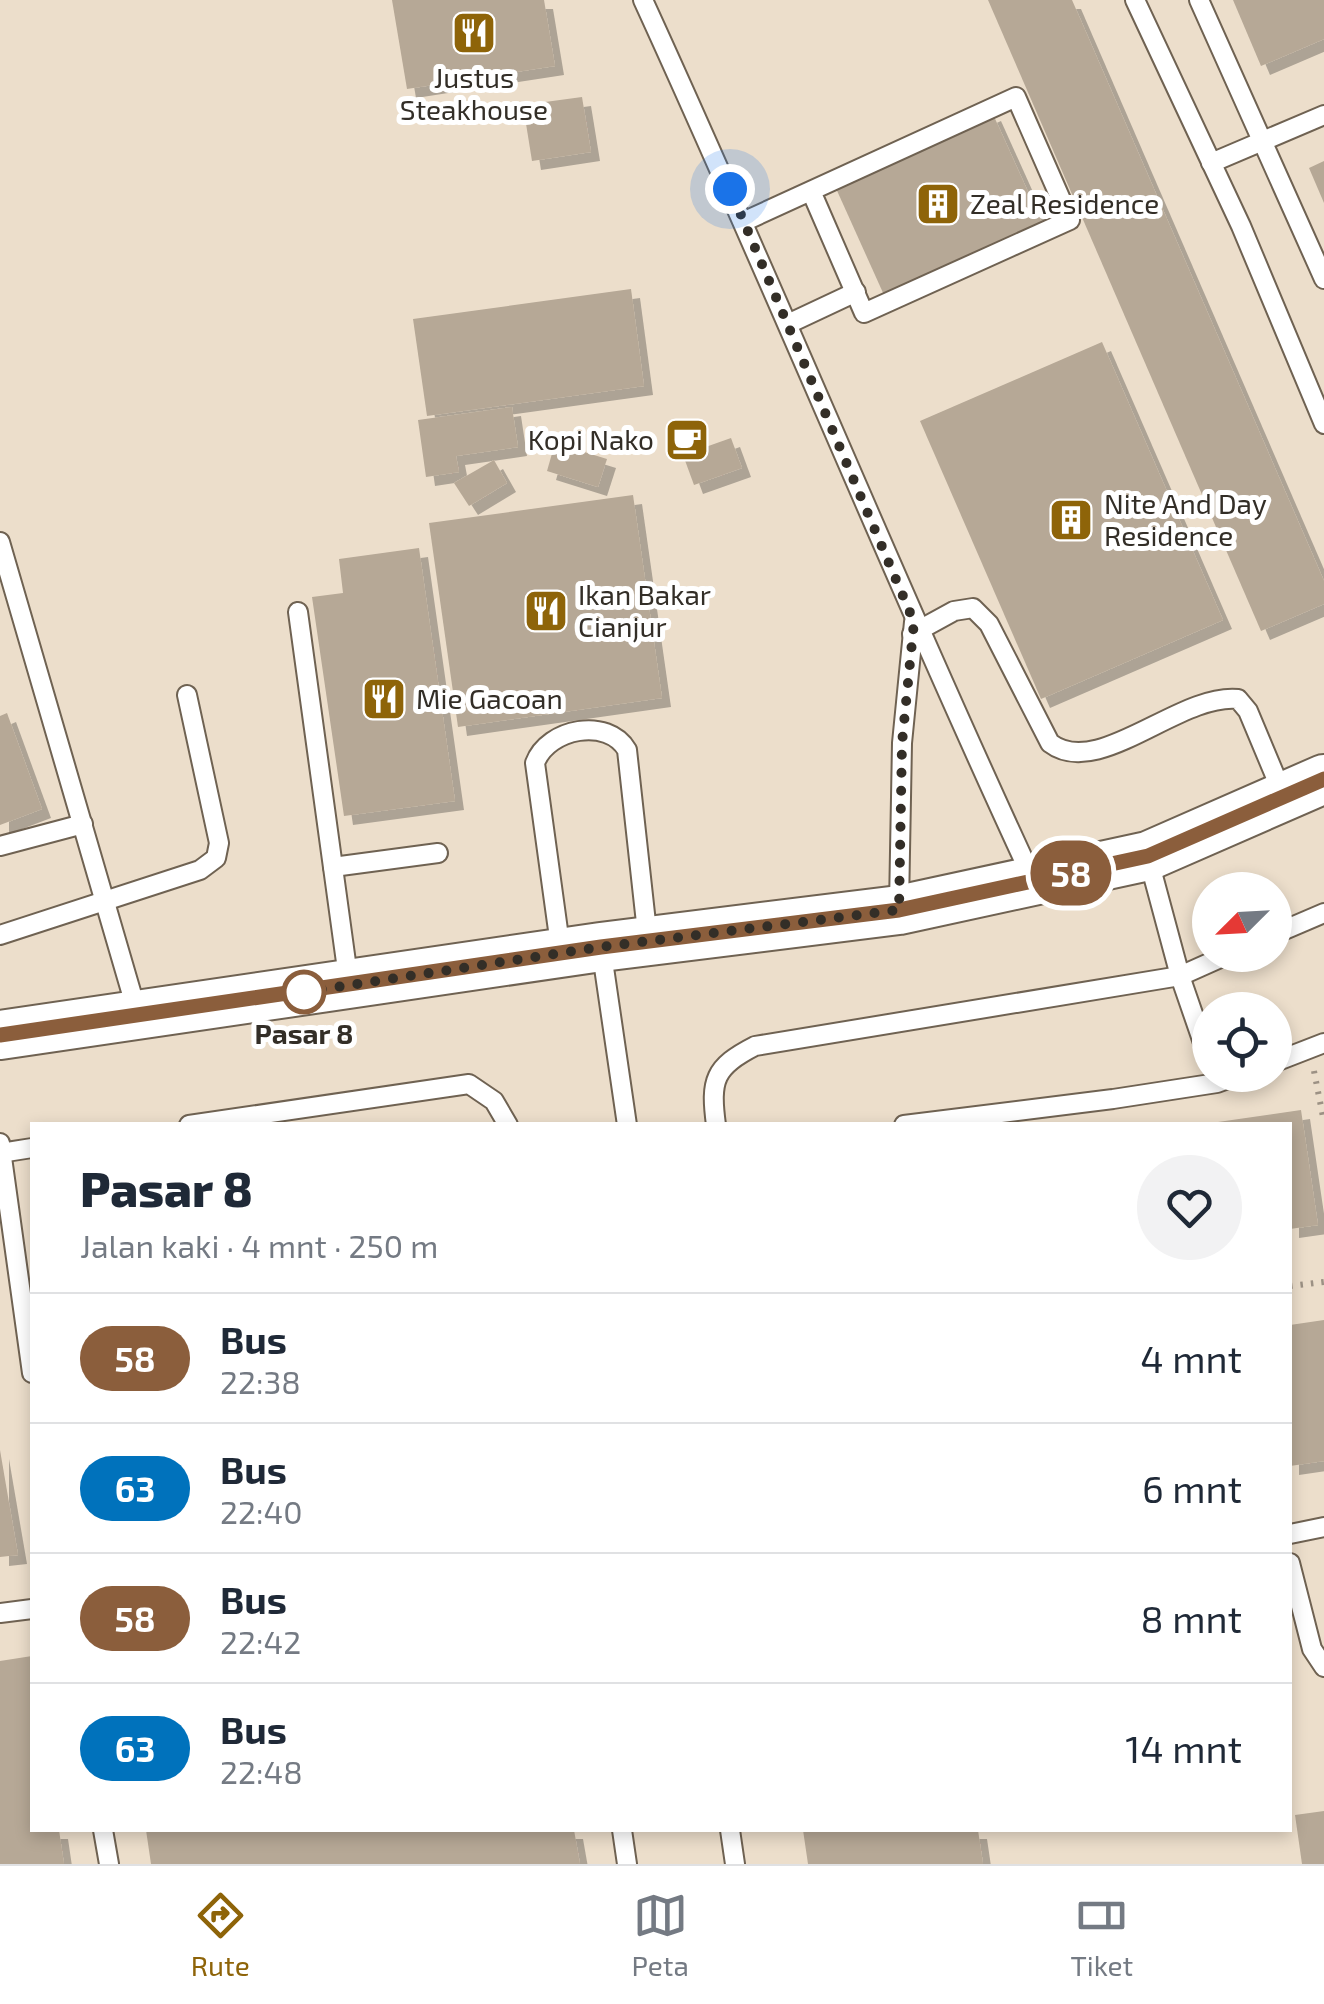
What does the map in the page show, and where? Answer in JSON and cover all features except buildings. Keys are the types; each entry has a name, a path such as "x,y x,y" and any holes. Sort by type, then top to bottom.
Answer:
{"main road":[{"path":"0,1035 648,940 899,910 1148,856 1304,788"}],"lane":[{"path":"644,0 790,323 915,629 1034,880"},
{"path":"1135,0 1211,163 1324,424"},
{"path":"1199,0 1324,280"},
{"path":"744,221 811,190 1016,97 1070,220 864,313 811,190"},
{"path":"1211,163 1324,115"},
{"path":"790,323 856,292"},
{"path":"0,542 139,1017"},
{"path":"915,629 954,611 973,608 989,624 1050,743 1064,754 1086,754 1208,700 1238,699 1304,788"},
{"path":"298,612 350,985"},
{"path":"899,910 902,743 915,629"},
{"path":"0,935 200,870 216,858 219,843 188,696"},
{"path":"626,1122 535,762 541,748 554,738 606,730 619,736 627,750 648,940"},
{"path":"0,846 83,824"},
{"path":"333,868 438,853"},
{"path":"1148,856 1192,1011"},
{"path":"1292,927 1324,913"},
{"path":"716,1122 712,1090 726,1061 755,1046 1180,976 1192,971"},
{"path":"1292,1056 1317,1047"},
{"path":"924,1122 1192,1083"},
{"path":"209,1122 470,1084 494,1101 506,1122"},
{"path":"30,1148 0,1149 30,1359"},
{"path":"1292,1534 1324,1527"},
{"path":"1292,1571 1312,1649 1324,1667"},
{"path":"0,1613 30,1610"},
{"path":"104,1832 109,1864"},
{"path":"622,1832 627,1864"},
{"path":"730,1832 735,1864"}],"path":[{"path":"1317,1047 1324,1122"},
{"path":"1292,1286 1324,1282"}],"bus line":[{"name":"58","path":"0,1035 601,947 899,910 1148,856 1324,779"}],"place":[{"name":"Justus Steakhouse","path":"474,33"},
{"name":"Zeal Residence","path":"938,204"},
{"name":"Kopi Nako","path":"687,440"},
{"name":"Nite And Day Residence","path":"1071,520"},
{"name":"Ikan Bakar Cianjur","path":"546,611"},
{"name":"Mie Gacoan","path":"384,699"},
{"name":"Pasar 8","path":"304,992"}],"route":[{"path":"304,992 601,947 899,910 902,743 914,622 730,189"}]}
